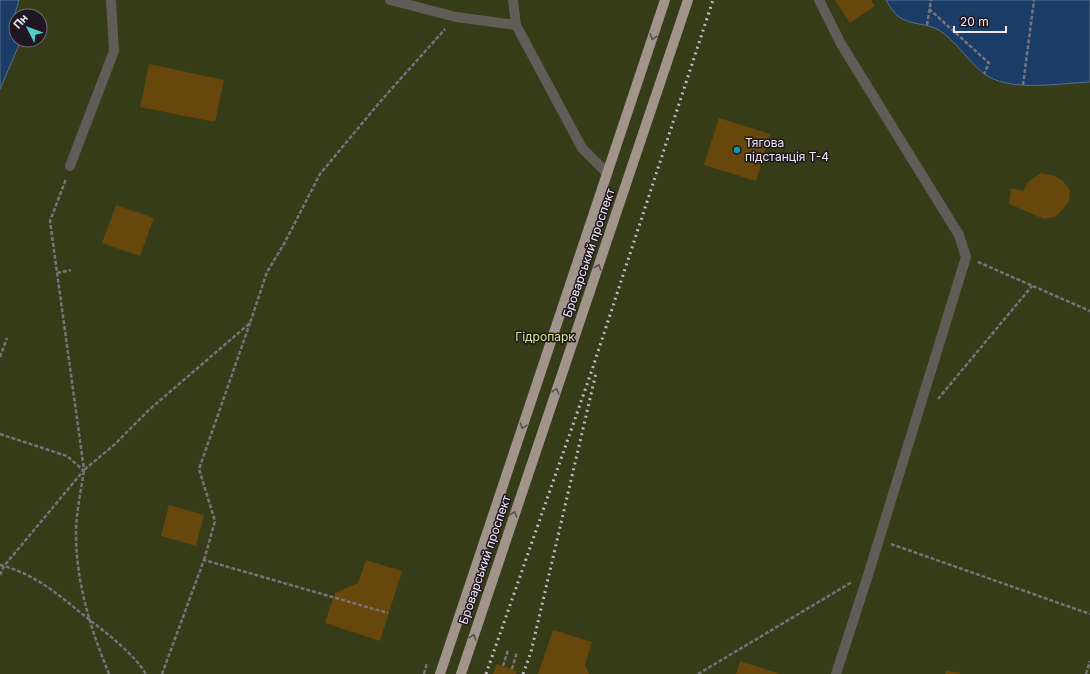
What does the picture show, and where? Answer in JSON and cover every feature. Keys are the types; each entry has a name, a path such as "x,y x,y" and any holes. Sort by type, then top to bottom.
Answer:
{"main road":[{"name":"Броварський проспект","path":"440,674 666,0"},
{"name":"Броварський проспект","path":"460,674 688,0"}],"lane":[{"path":"70,166 114,51 111,0"},
{"path":"390,0 456,17 516,25"},
{"path":"513,0 516,25 582,148 607,173"},
{"path":"819,0 841,44 959,235 966,257 836,674"}],"path":[{"path":"927,25 930,0"},
{"path":"1023,85 1034,0"},
{"path":"929,10 989,63 984,74"},
{"path":"162,674 204,560 215,521 199,469 267,272 285,242 320,174 379,102 456,17"},
{"path":"70,166 50,221 84,470 76,534 79,582 98,647 109,674"},
{"path":"966,257 1090,311"},
{"path":"57,273 71,270"},
{"path":"937,400 1032,286"},
{"path":"0,575 4,566 84,470 114,445 150,409 250,323"},
{"path":"0,357 7,338"},
{"path":"0,434 67,456 84,470"},
{"path":"879,540 1090,614"},
{"path":"204,560 388,613"},
{"path":"0,566 4,566 31,577 58,593 114,639 139,663 146,674"},
{"path":"698,674 869,572"},
{"path":"503,666 508,650"},
{"path":"512,669 517,652"},
{"path":"1086,674 1090,661"}],"green space":[{"name":"Гідропарк","path":"19,0 886,0 893,11 904,20 929,26 945,34 977,68 994,79 1020,85 1050,85 1090,82 1090,674 0,674 0,89 18,48 48,48 48,8 17,8"}],"water":[{"path":"0,0 19,0 17,8 8,8 8,48 18,48 0,89"},
{"path":"886,0 1090,0 1090,82 1050,85 1020,85 994,79 977,68 945,34 929,26 904,20 893,11"}],"building":[{"path":"835,0 871,0 875,6 850,23"},
{"path":"149,64 224,80 215,122 140,107"},
{"name":"Тягова підстанція Т-4","path":"719,118 770,134 756,181 704,165"},
{"path":"1041,173 1055,176 1063,181 1070,190 1069,202 1055,217 1044,219 1009,204 1011,188 1023,191 1028,182"},
{"path":"116,205 154,218 140,256 102,243"},
{"path":"169,505 204,515 196,546 161,536"},
{"path":"366,560 402,571 380,641 325,623 335,593 358,583"},
{"path":"553,630 592,642 585,665 589,674 538,674"},
{"path":"740,661 780,674 736,674"},
{"path":"496,664 517,671 516,674 493,674"},
{"path":"946,670 960,673 960,674 945,674"}],"railway":[{"path":"486,674 592,370 713,0"},
{"path":"523,674 531,652 596,373"}],"place":[{"name":"Тягова підстанція Т-4","path":"737,150"}]}
